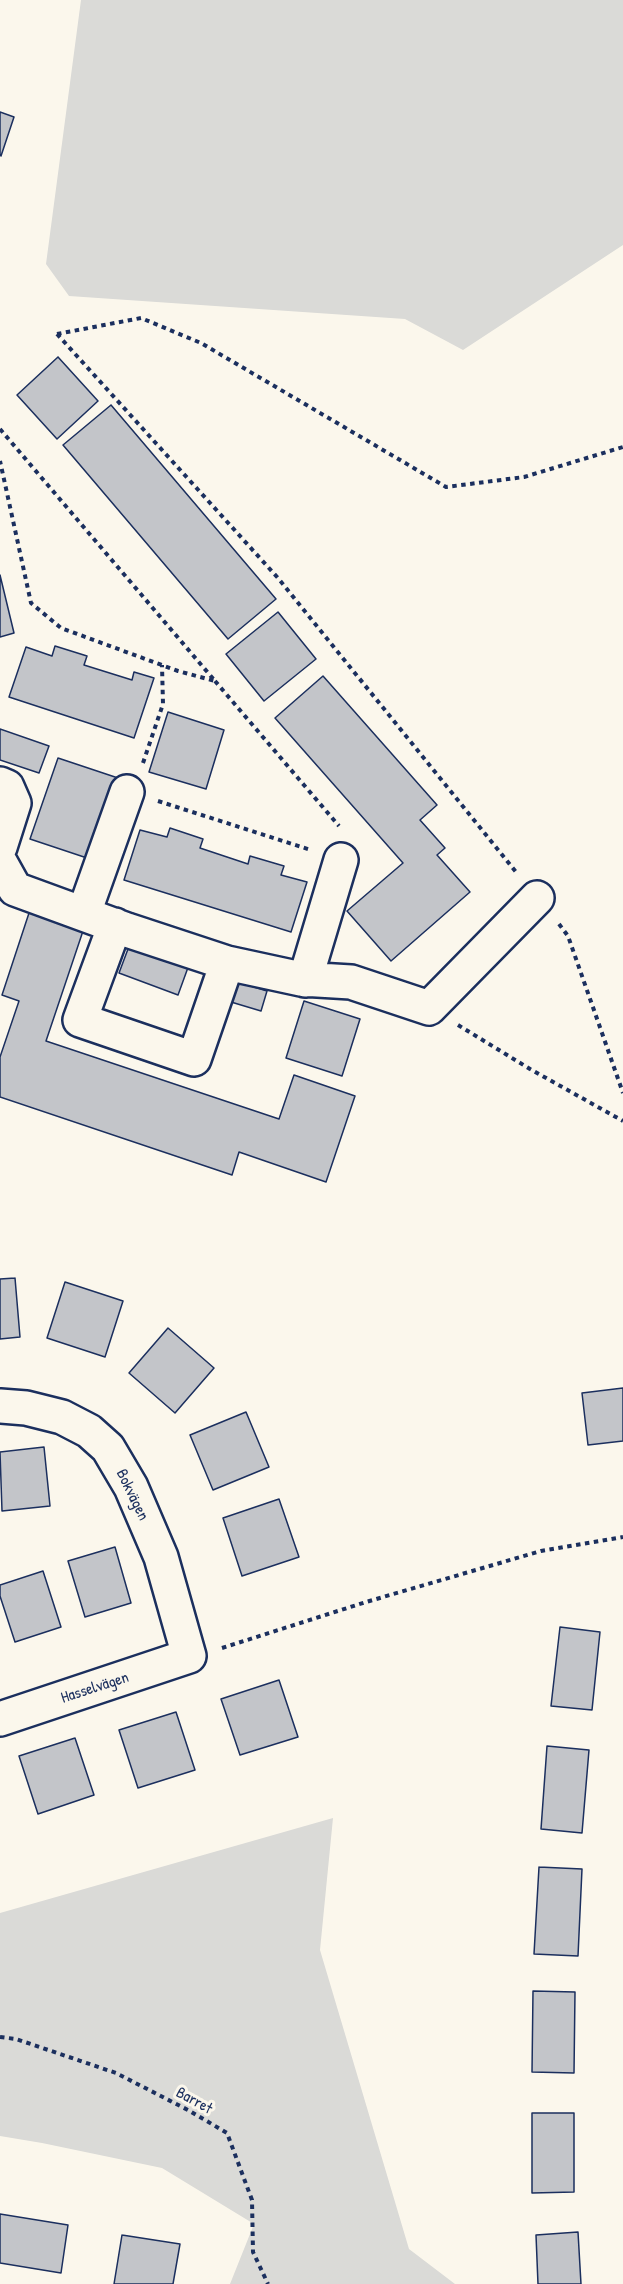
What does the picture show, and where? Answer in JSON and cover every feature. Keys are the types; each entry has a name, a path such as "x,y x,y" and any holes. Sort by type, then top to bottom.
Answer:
{"street":[{"path":"0,784 7,787 14,803 0,847"},
{"path":"84,914 127,792"},
{"path":"305,980 341,860"},
{"path":"0,862 15,889 115,925 227,963 305,980 351,982 429,1008 537,898"},
{"path":"115,925 80,1020 194,1059 227,963"},
{"name":"Bokvägen","path":"0,1406 26,1408 63,1417 89,1431 108,1448 130,1486 161,1557 189,1656"},
{"name":"Hasselvägen","path":"0,1719 189,1656"}],"path":[{"path":"623,447 524,477 446,487 201,343 141,318 57,334 278,578 568,936 623,1093"},
{"path":"0,429 339,826"},
{"path":"0,461 32,603 61,628 162,665 215,681"},
{"path":"162,665 163,704 142,765 127,792 341,860"},
{"path":"429,1008 530,1069 623,1120"},
{"path":"189,1656 258,1638 366,1602 541,1551 623,1537"},
{"name":"Barret","path":"0,2037 16,2039 116,2073 227,2133 252,2200 252,2252 268,2284"}],"shaded area":[{"path":"81,0 623,0 623,245 463,350 405,319 69,296 46,264"},
{"path":"333,1818 320,1950 409,2249 455,2284 230,2284 254,2224 162,2168 0,2136 0,1913"}],"building":[{"path":"0,112 14,117 1,156 0,155"},
{"path":"58,357 98,401 57,439 17,395"},
{"path":"111,405 276,599 228,639 63,445"},
{"path":"0,575 14,633 0,637"},
{"path":"278,612 316,659 264,701 226,654"},
{"path":"55,646 87,656 84,665 132,680 134,672 154,678 134,738 9,697 26,647 52,656"},
{"path":"323,676 437,805 420,820 445,848 437,855 470,892 391,961 347,911 403,863 275,718"},
{"path":"168,712 224,730 206,789 149,772"},
{"path":"0,729 49,746 39,773 0,760"},
{"path":"58,758 118,778 90,859 30,839"},
{"path":"170,828 203,839 200,848 248,864 250,856 284,866 281,875 307,882 291,932 124,880 140,830 167,837"},
{"path":"30,910 84,928 46,1041 279,1119 294,1075 355,1096 326,1182 239,1152 232,1175 0,1097 0,1057 19,1001 2,995"},
{"path":"131,941 190,962 178,995 119,973"},
{"path":"238,982 267,991 261,1011 231,1002"},
{"path":"304,1001 360,1019 342,1076 286,1058"},
{"path":"15,1278 20,1337 0,1339 0,1279"},
{"path":"65,1282 123,1301 105,1357 47,1338"},
{"path":"168,1328 214,1368 175,1413 129,1373"},
{"path":"623,1388 623,1441 588,1445 582,1393"},
{"path":"246,1412 269,1467 213,1490 190,1435"},
{"path":"44,1447 50,1506 2,1511 0,1452"},
{"path":"279,1499 299,1557 242,1576 223,1518"},
{"path":"115,1547 131,1603 85,1617 68,1561"},
{"path":"43,1571 61,1627 15,1642 0,1596 0,1585"},
{"path":"560,1627 600,1632 592,1710 551,1706"},
{"path":"279,1680 298,1737 240,1755 221,1699"},
{"path":"176,1712 195,1770 138,1788 119,1730"},
{"path":"75,1738 94,1795 38,1814 19,1756"},
{"path":"547,1746 589,1750 582,1833 541,1829"},
{"path":"539,1867 582,1869 578,1956 534,1954"},
{"path":"533,1991 575,1992 574,2073 532,2072"},
{"path":"532,2113 574,2113 574,2192 532,2193"},
{"path":"0,2214 68,2225 61,2273 0,2263"},
{"path":"578,2232 581,2284 538,2284 536,2235"},
{"path":"122,2235 180,2244 173,2284 114,2284"}]}
